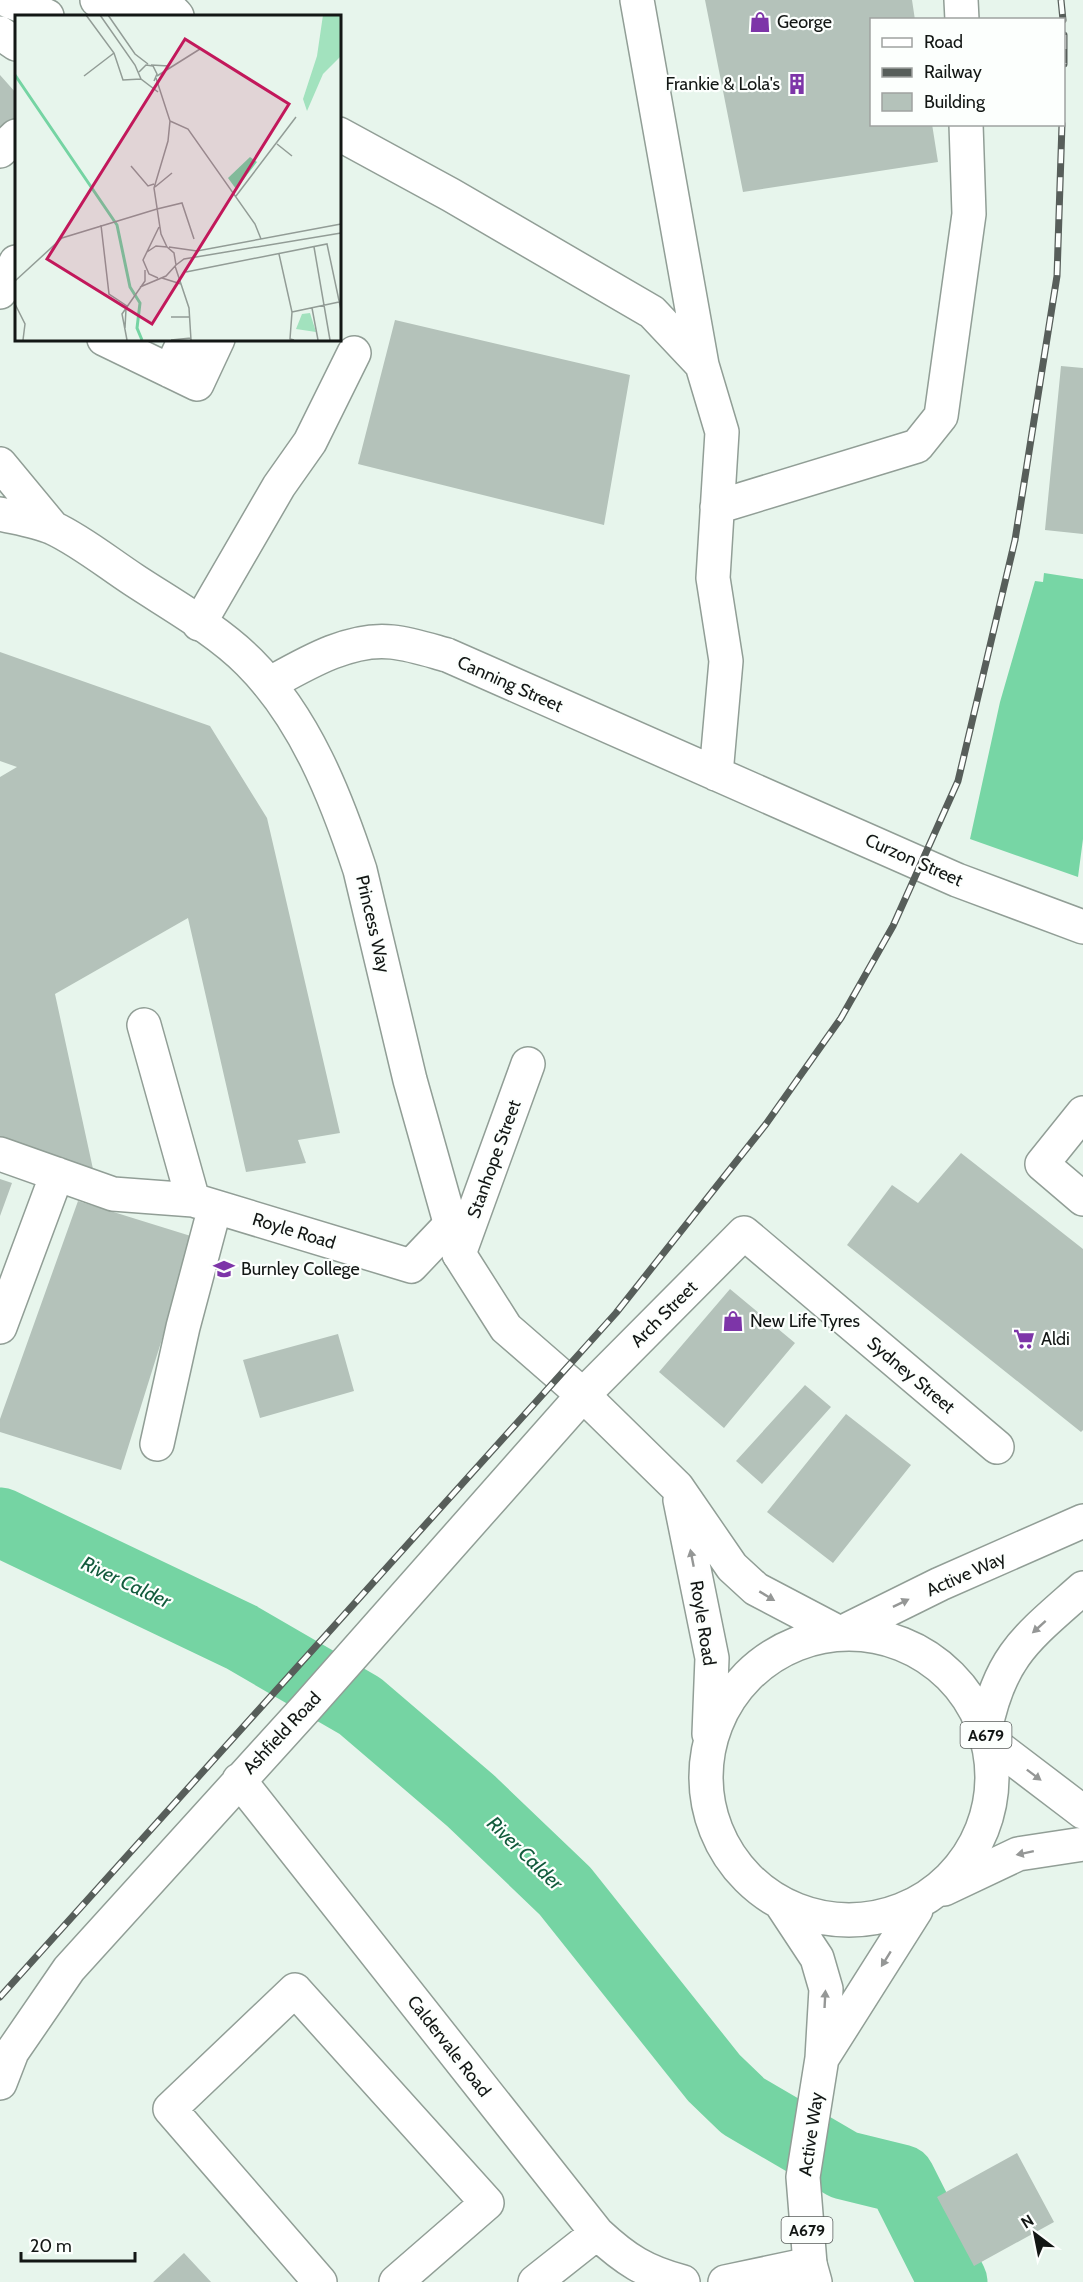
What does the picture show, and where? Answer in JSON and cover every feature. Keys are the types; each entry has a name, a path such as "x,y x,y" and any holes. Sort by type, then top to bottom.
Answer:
{"street":[{"path":"6,0 44,15"},
{"path":"97,0 126,15"},
{"path":"637,0 702,365 722,432 713,578 726,661 716,774"},
{"path":"961,0 962,18"},
{"path":"129,15 142,6 166,7"},
{"path":"0,33 15,43"},
{"path":"717,507 917,446 941,416 969,214 966,126"},
{"path":"340,135 451,195 652,312 702,365"},
{"path":"0,151 15,137"},
{"path":"107,340 145,348 170,371 196,384 218,340"},
{"path":"170,371 185,340"},
{"path":"199,624 279,486 310,441 354,353"},
{"name":"Princess Way","path":"0,464 53,528 199,624 248,661 269,684 301,732 330,789 360,870 410,1080 455,1239 506,1328 583,1395"},
{"name":"Princess Way","path":"0,514 53,528"},
{"name":"Canning Street","path":"269,684 333,652 366,643 390,642 415,646 447,655 747,786"},
{"name":"Curzon Street","path":"747,786 957,880 1083,927"},
{"path":"144,1025 204,1204 183,1327 157,1444"},
{"name":"Stanhope Street","path":"455,1239 528,1064"},
{"path":"1083,1113 1042,1164 1083,1199"},
{"path":"0,1154 113,1194 204,1204"},
{"path":"0,1328 57,1174"},
{"name":"Royle Road","path":"204,1204 411,1266 455,1239"},
{"name":"Arch Street","path":"583,1395 744,1233"},
{"name":"Sydney Street","path":"744,1233 997,1447"},
{"path":"583,1395 677,1487 732,1567 756,1589 842,1630"},
{"name":"Ashfield Road","path":"0,2083 12,2052 69,1969 306,1708 583,1395"},
{"name":"Royle Road","path":"677,1487 712,1658 708,1761"},
{"name":"Active Way","path":"842,1630 1083,1521"},
{"name":"A679","path":"986,1735 960,1687 939,1664 903,1641 885,1634 842,1630 779,1652 747,1677 721,1716 708,1761 710,1804 723,1844 748,1879 782,1905 825,1922 872,1923 916,1910 944,1889 966,1858 979,1826 989,1769 986,1735 992,1696 1022,1643 1083,1588"},
{"path":"986,1735 1083,1812"},
{"name":"Caldervale Road","path":"239,1780 597,2233 623,2257 652,2274 684,2282"},
{"path":"944,1889 1018,1854 1083,1844"},
{"name":"Active Way","path":"782,1905 817,1958 826,1989 822,2058 803,2177 812,2273"},
{"name":"Active Way","path":"822,2058 916,1910"},
{"path":"320,2282 170,2109 295,1990 487,2203 396,2282"},
{"path":"535,2282 597,2233"},
{"path":"725,2282 812,2273"}],"green space":[{"path":"1044,573 1083,579 1083,839 1078,877 970,839 1000,702 1035,581 1043,582"}],"building":[{"name":"Frankie & Lola's","path":"705,0 912,0 915,18 870,18 870,126 932,126 938,162 743,192"},
{"path":"0,75 15,92 15,123 0,137"},
{"path":"395,320 630,375 604,525 358,464"},
{"path":"1061,366 1083,368 1083,534 1045,530"},
{"path":"0,652 210,726 267,818 340,1133 298,1140 306,1163 246,1172 188,918 55,994 93,1169 0,1141 0,777 17,767 0,761"},
{"name":"Aldi","path":"961,1153 1083,1249 1083,1430 1081,1432 847,1245 892,1185 918,1203"},
{"path":"0,1179 12,1183 0,1216"},
{"path":"78,1201 194,1237 121,1470 0,1432 0,1419"},
{"path":"730,1289 795,1343 724,1428 659,1372"},
{"path":"338,1334 354,1391 260,1418 243,1360"},
{"path":"805,1385 831,1407 762,1484 736,1461"},
{"path":"846,1414 911,1465 833,1563 767,1512"},
{"path":"1017,2153 1054,2222 974,2266 937,2197"},
{"path":"184,2253 211,2282 153,2282"}],"waterway":[{"name":"River Calder","path":"0,1522 241,1637 360,1706 471,1801 565,1891 714,2078 743,2106 844,2165 901,2179 953,2282"}],"railway":[{"path":"1061,0 1063,18"},
{"path":"0,1997 616,1313 766,1124 841,1018 893,926 958,781 1015,540 1057,276 1062,126"}],"place":[{"name":"George","path":"760,22"},
{"name":"Frankie & Lola's","path":"797,84"},
{"name":"Burnley College","path":"224,1269"},
{"name":"New Life Tyres","path":"733,1321"},
{"name":"Aldi","path":"1024,1339"}]}
